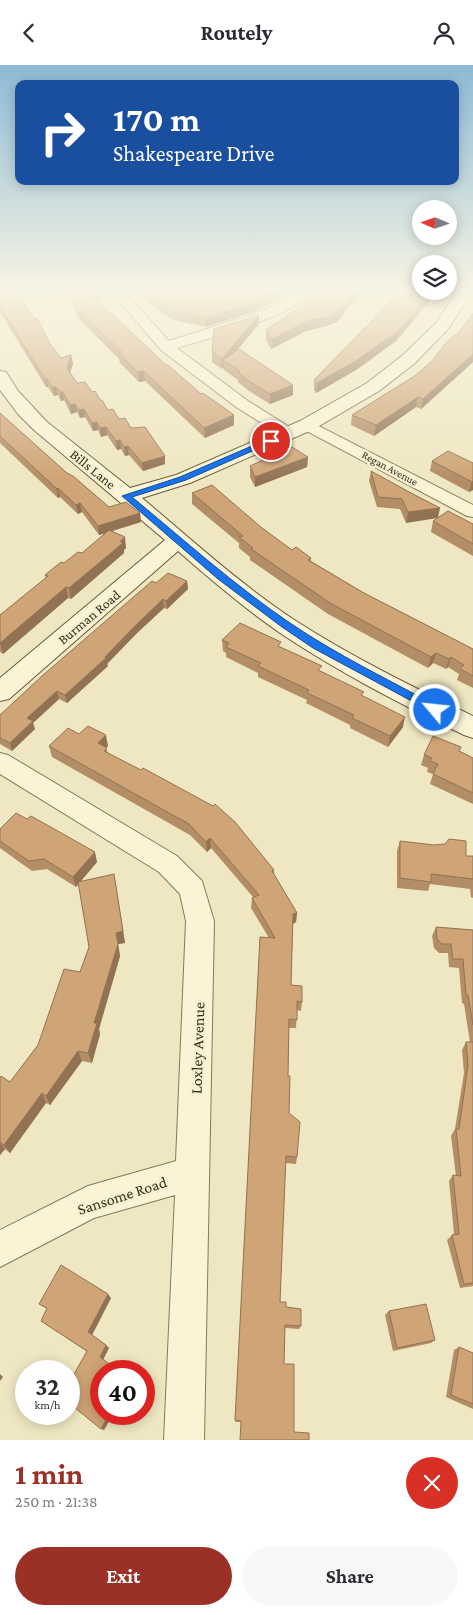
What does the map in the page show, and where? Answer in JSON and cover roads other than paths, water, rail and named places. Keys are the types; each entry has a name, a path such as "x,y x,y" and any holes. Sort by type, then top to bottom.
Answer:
{"street":[{"path":"174,353 242,404 288,433"},
{"path":"126,496 183,479 307,425 373,387 415,353"},
{"name":"Bills Lane","path":"0,376 12,395 39,424 177,541 237,589 316,645 473,728"},
{"name":"Regan Avenue","path":"307,425 473,512"},
{"name":"Burman Road","path":"4,683 177,541"},
{"name":"Loxley Avenue","path":"0,763 168,864 192,889 200,921 184,1440"},
{"name":"Sansome Road","path":"0,1249 88,1203 193,1173"}]}
